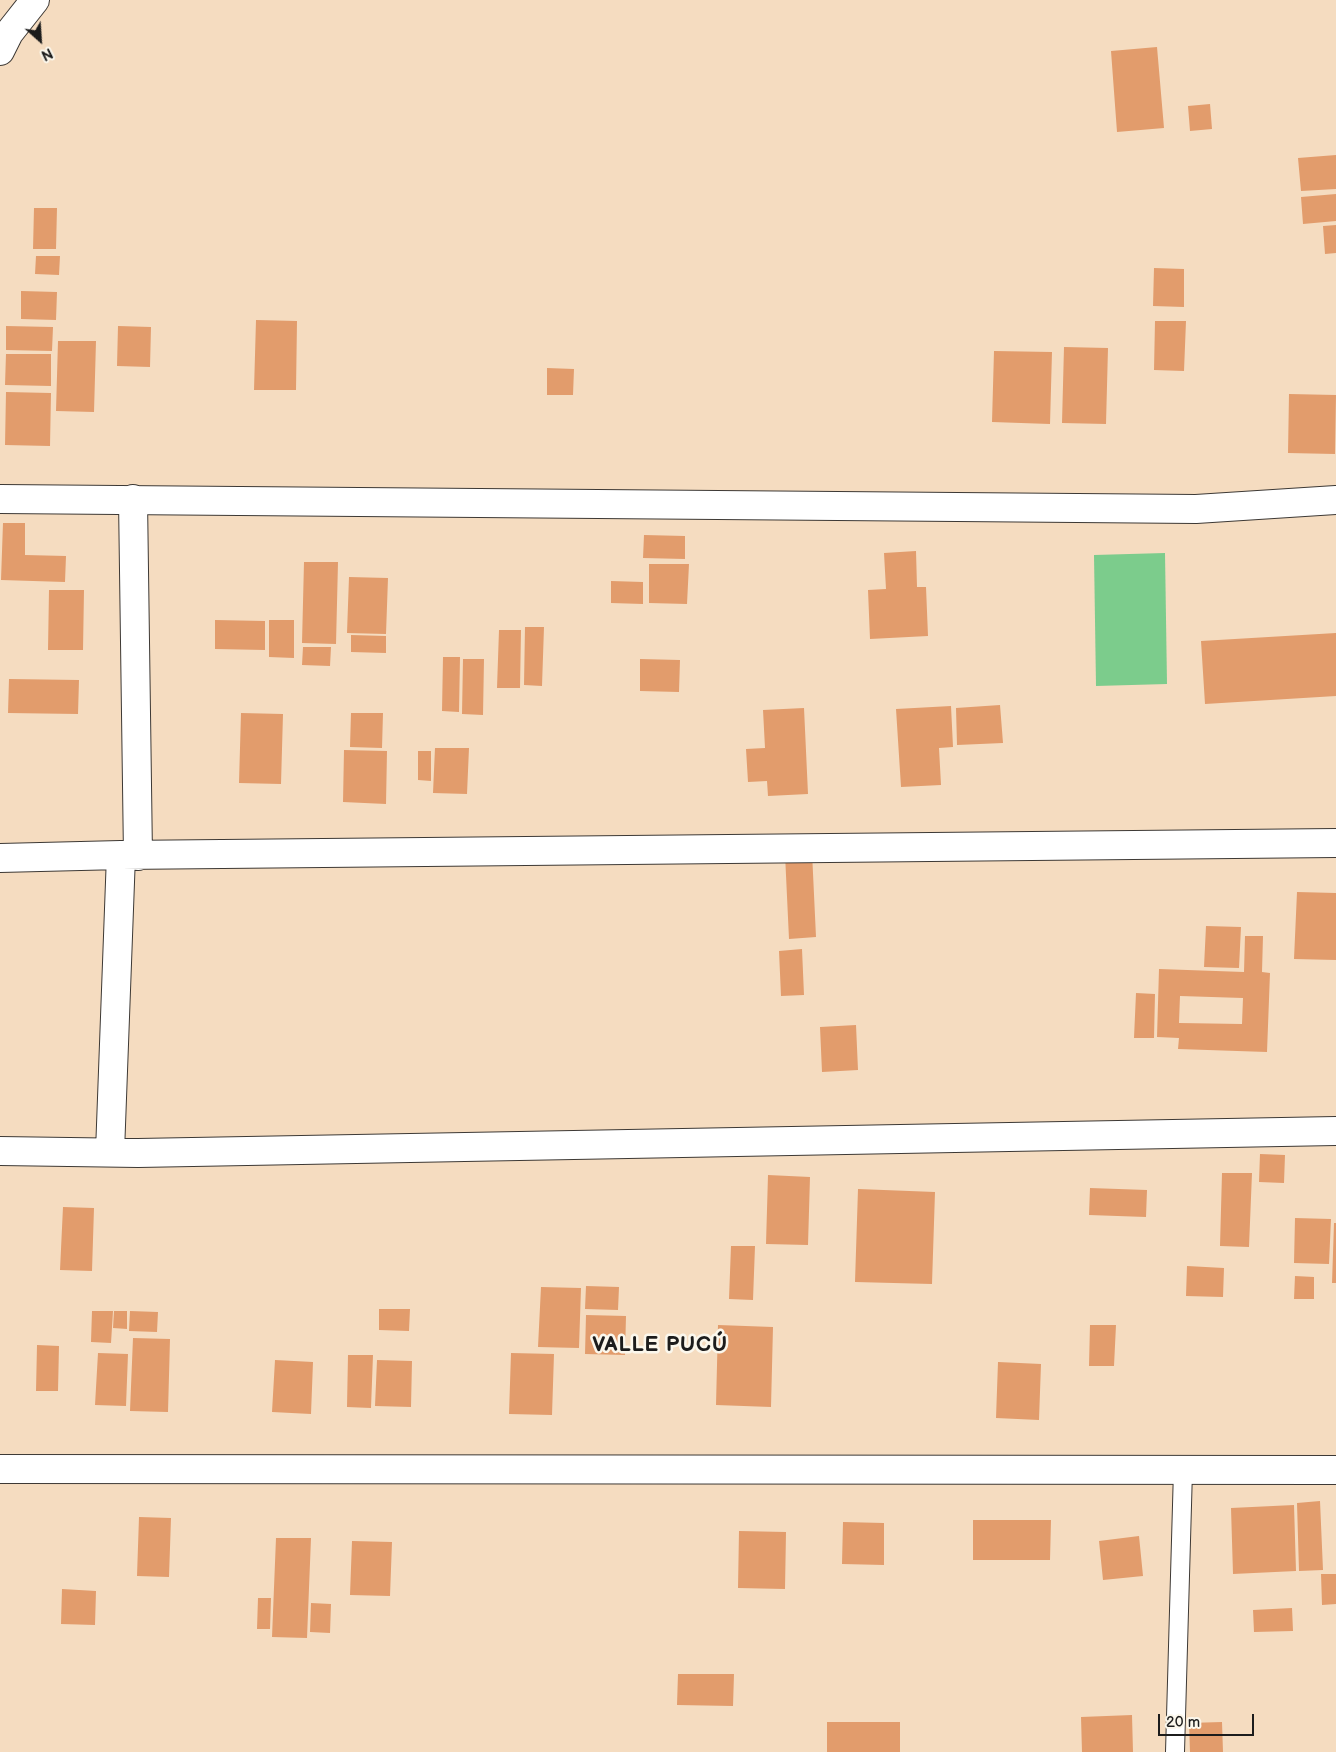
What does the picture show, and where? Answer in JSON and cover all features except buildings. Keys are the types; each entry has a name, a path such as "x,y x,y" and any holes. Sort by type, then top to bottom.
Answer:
{"street":[{"path":"0,51 9,33 35,0"},
{"path":"0,499 1196,509 1336,500"},
{"path":"110,1152 129,856 133,499"},
{"path":"0,858 1336,843"},
{"path":"0,1150 148,1153 1336,1131"},
{"path":"0,1469 1336,1470"}],"lane":[{"path":"1175,1752 1182,1470"}],"green space":[{"path":"1165,553 1167,684 1096,686 1094,555"}],"district":[{"name":"VALLE PUCÚ","path":"660,1346"}]}
